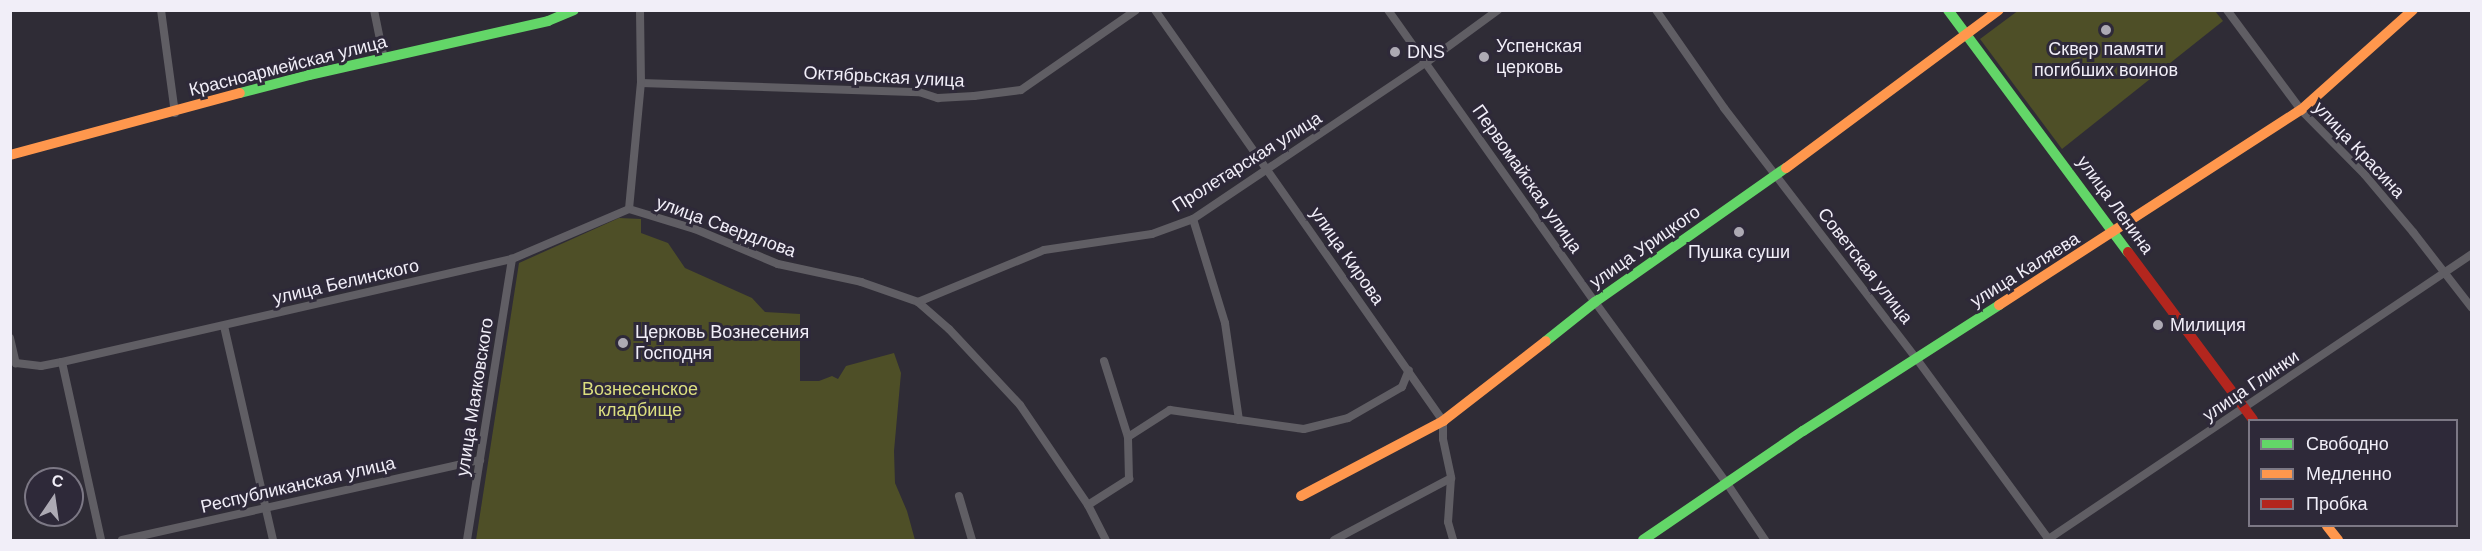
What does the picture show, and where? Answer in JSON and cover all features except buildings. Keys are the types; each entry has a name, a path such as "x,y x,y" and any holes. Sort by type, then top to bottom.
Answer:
{"street":[{"path":"161,10 175,112"},
{"path":"374,10 384,59"},
{"name":"Красноармейская улица","path":"10,155 309,75 548,21 574,10"},
{"name":"улица Свердлова","path":"640,10 641,83 629,209 696,229 778,264 861,282 918,302 949,329 1020,405 1088,505 1106,540"},
{"name":"Октябрьская улица","path":"641,83 919,92 938,98 1021,90 1136,10"},
{"name":"улица Кирова","path":"1155,10 1443,421 1443,439 1451,478 1448,522 1453,540"},
{"name":"Первомайская улица","path":"1388,10 1726,482 1765,540"},
{"name":"Пролетарская улица","path":"918,302 1044,250 1152,234 1193,219 1427,62 1498,10"},
{"name":"Советская улица","path":"1656,10 1776,175 1916,358 2048,540"},
{"name":"улица Ленина","path":"1948,10 2116,232 2252,419"},
{"name":"улица Урицкого","path":"1301,496 1443,421 1595,302 1776,175 2000,10"},
{"name":"улица Красина","path":"2227,10 2301,111 2365,174 2472,308"},
{"name":"улица Каляева","path":"1643,540 1726,482 1916,358 2116,232 2301,111 2413,10"},
{"name":"улица Белинского","path":"10,338 16,363 41,366 62,362 512,259 629,209"},
{"path":"1193,219 1226,323 1239,420"},
{"name":"улица Глинки","path":"2048,540 2472,254"},
{"name":"улица Маяковского","path":"467,540 512,259"},
{"path":"224,326 273,540"},
{"path":"1088,505 1129,479 1128,437 1104,361"},
{"path":"62,362 101,540"},
{"path":"1128,437 1170,411 1304,429 1348,418 1402,387 1409,370"},
{"name":"Республиканская улица","path":"122,540 480,460"},
{"path":"1334,540 1451,478"},
{"path":"959,496 972,540"},
{"path":"2328,527 2338,540"}],"green space":[{"path":"2019,10 2215,11 2223,21 2062,149 1980,39"},
{"name":"Вознесенское кладбище","path":"619,218 641,219 641,233 668,243 685,268 752,298 765,312 800,314 800,381 819,381 832,376 838,379 846,366 894,353 901,373 894,451 895,483 907,511 915,540 476,540 519,263"}],"traffic: fast":[{"path":"240,93 309,75 548,21 574,10"},
{"path":"1948,10 2128,252"},
{"path":"1546,341 1595,302 1786,168"},
{"path":"1643,540 1803,431 1999,305"}],"traffic: slow":[{"path":"1786,168 1999,10"},
{"path":"1999,305 2301,110 2413,10"},
{"path":"10,155 240,93"},
{"path":"1301,496 1443,421 1546,341"},
{"path":"2328,527 2338,540"}],"traffic: jam":[{"path":"2128,252 2252,419"}],"place":[{"name":"Сквер памяти погибших воинов","path":"2106,30"},
{"name":"DNS","path":"1395,52"},
{"name":"Успенская церковь","path":"1484,57"},
{"name":"Пушка суши","path":"1739,232"},
{"name":"Милиция","path":"2158,325"},
{"name":"Церковь Вознесения Господня","path":"623,343"}]}
